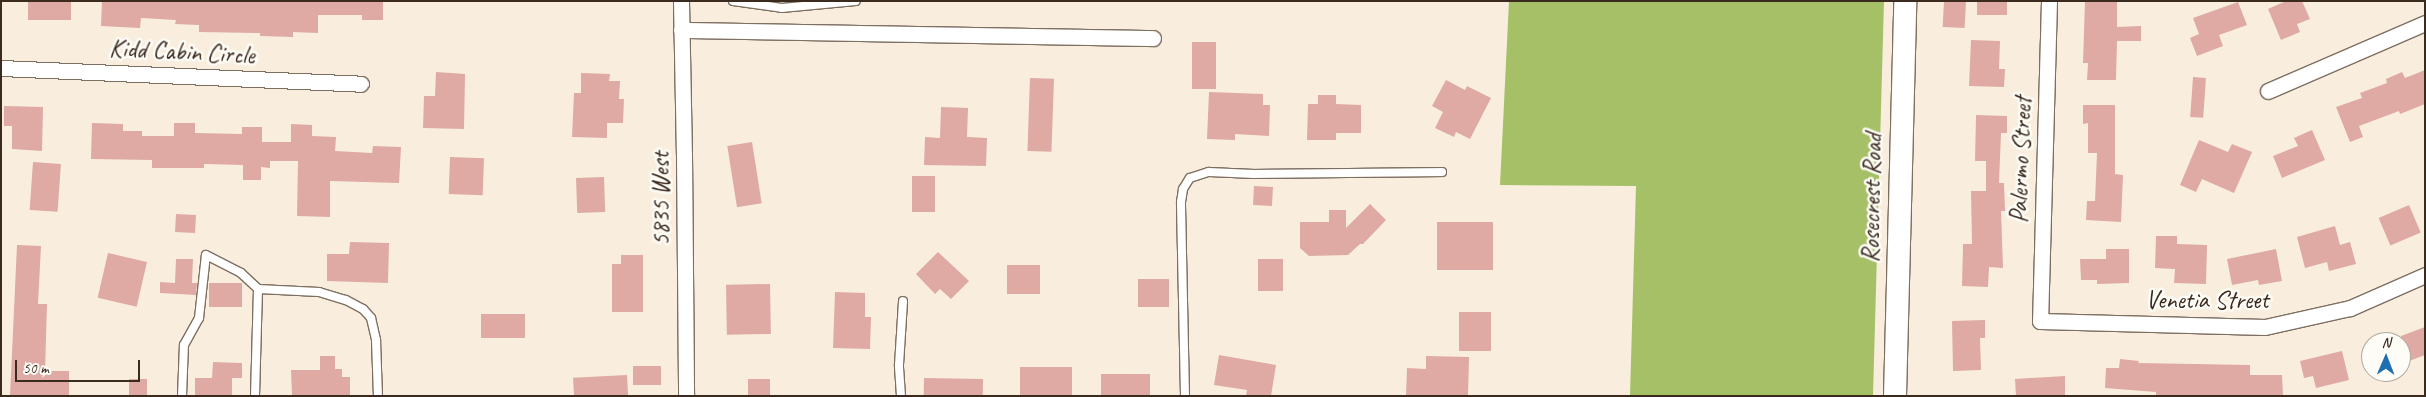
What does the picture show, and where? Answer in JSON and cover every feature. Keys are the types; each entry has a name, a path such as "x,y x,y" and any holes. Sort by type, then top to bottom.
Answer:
{"main road":[{"name":"Rosecrest Road","path":"1895,396 1905,1"}],"street":[{"name":"5835 West","path":"681,1 686,396"},
{"name":"Palermo Street","path":"2040,321 2049,1"},
{"path":"2268,91 2425,23"},
{"path":"681,30 1153,38"},
{"name":"Kidd Cabin Circle","path":"1,68 361,84"},
{"name":"Venetia Street","path":"2040,321 2265,327 2350,308 2425,275"}],"lane":[{"path":"733,1 782,8 856,1"},
{"path":"1185,396 1181,202 1183,189 1190,178 1209,172 1254,174 1442,172"},
{"path":"182,396 184,345 199,318 206,255 241,273 258,289 318,292 346,300 362,309 371,318 376,340 378,396"},
{"path":"255,396 258,289"},
{"path":"901,396 899,365 903,301"}],"green space":[{"path":"1509,1 1884,1 1873,396 1630,396 1636,186 1500,185"}],"building":[{"path":"28,1 71,1 71,20 28,20"},
{"path":"102,1 383,1 383,20 362,20 362,15 318,15 318,33 293,32 293,37 260,36 260,33 199,32 199,25 175,24 176,20 141,18 140,28 101,26"},
{"path":"1944,1 1966,2 1965,28 1943,27"},
{"path":"1977,1 2007,1 2007,15 1977,15"},
{"path":"2085,1 2117,1 2117,27 2141,26 2141,41 2117,41 2116,80 2087,80 2088,63 2083,63"},
{"path":"2286,1 2302,1 2310,19 2297,24 2300,32 2281,40 2268,9"},
{"path":"2238,2 2247,25 2219,35 2223,46 2197,56 2190,38 2199,34 2193,18"},
{"path":"1971,40 2000,41 1999,69 2005,69 2004,87 1969,86"},
{"path":"1192,42 1216,42 1216,89 1192,89"},
{"path":"2425,70 2425,104 2400,114 2399,111 2359,126 2363,137 2350,142 2336,107 2362,98 2360,93 2387,83 2386,79 2402,72 2405,78"},
{"path":"436,72 465,74 464,129 423,128 424,96 435,96"},
{"path":"581,73 610,74 609,81 620,81 619,99 624,99 623,123 607,123 607,138 572,137 574,93 581,93"},
{"path":"2193,77 2206,78 2203,118 2190,117"},
{"path":"1030,78 1054,79 1051,152 1027,151"},
{"path":"1446,80 1465,90 1467,86 1491,98 1470,139 1456,132 1454,137 1435,128 1443,112 1432,106"},
{"path":"1209,92 1263,94 1263,105 1270,105 1269,136 1235,134 1235,140 1207,139"},
{"path":"1318,95 1336,95 1336,104 1361,105 1361,133 1336,133 1336,140 1307,140 1308,104 1318,104"},
{"path":"2083,105 2115,105 2115,174 2123,175 2121,222 2086,220 2087,201 2095,201 2097,153 2088,153 2088,123 2083,124"},
{"path":"4,106 43,107 42,151 12,149 12,126 4,126"},
{"path":"941,107 968,108 967,137 987,138 986,166 924,165 925,137 940,138"},
{"path":"1976,115 2007,116 2007,133 2001,133 1999,183 2004,183 2005,211 2001,211 2003,268 1989,267 1988,287 1962,286 1963,244 1972,244 1971,191 1986,191 1986,161 1975,161"},
{"path":"92,123 123,124 123,131 142,131 142,136 174,136 174,123 195,123 195,133 242,134 242,127 262,127 262,142 291,142 291,124 312,125 312,136 336,137 335,151 372,153 373,146 401,147 399,183 330,181 330,217 297,216 298,161 270,161 270,168 261,167 261,180 243,180 243,165 204,164 204,168 152,168 152,160 91,159"},
{"path":"2312,130 2325,160 2282,178 2273,156 2298,146 2294,138"},
{"path":"2199,140 2228,152 2232,144 2252,152 2234,193 2202,179 2196,192 2180,185"},
{"path":"752,142 762,203 737,207 727,146"},
{"path":"450,157 484,158 483,195 449,194"},
{"path":"33,162 61,164 58,212 30,210"},
{"path":"912,176 935,176 935,212 912,212"},
{"path":"604,177 605,212 577,213 576,178"},
{"path":"1254,186 1273,187 1272,206 1253,205"},
{"path":"1370,204 1386,220 1363,244 1360,244 1348,255 1309,256 1300,248 1300,222 1329,222 1329,210 1346,210 1346,228"},
{"path":"2409,205 2421,233 2390,246 2379,218"},
{"path":"176,214 196,215 195,233 175,232"},
{"path":"1437,222 1493,222 1493,270 1437,270"},
{"path":"2335,226 2340,245 2350,242 2356,264 2329,271 2327,262 2305,268 2297,237"},
{"path":"2156,236 2177,236 2177,244 2207,245 2206,284 2174,283 2175,269 2155,268"},
{"path":"350,242 389,243 388,283 327,281 327,254 349,254"},
{"path":"17,245 41,246 38,304 47,304 45,371 69,371 69,396 10,396"},
{"path":"2106,249 2129,249 2129,283 2097,284 2097,280 2081,280 2080,259 2106,259"},
{"path":"2276,249 2282,281 2259,285 2258,280 2232,285 2227,259"},
{"path":"938,252 969,281 951,299 940,289 935,294 916,274"},
{"path":"108,253 147,262 137,307 98,298"},
{"path":"621,255 643,255 643,312 612,312 612,264 621,264"},
{"path":"176,259 193,259 192,283 197,283 196,295 160,293 160,282 175,283"},
{"path":"1258,259 1283,259 1283,291 1258,291"},
{"path":"1007,265 1040,265 1040,294 1007,294"},
{"path":"1138,279 1169,279 1169,307 1138,307"},
{"path":"209,283 242,283 242,307 209,307"},
{"path":"770,284 771,334 727,335 726,285"},
{"path":"835,292 865,293 865,317 871,317 870,349 833,348"},
{"path":"1459,312 1491,312 1491,351 1459,351"},
{"path":"481,314 525,314 525,338 481,338"},
{"path":"1985,320 1985,338 1980,338 1981,370 1953,371 1952,321"},
{"path":"2425,327 2425,355 2411,360 2411,332"},
{"path":"2342,351 2349,380 2316,388 2313,376 2304,378 2300,361"},
{"path":"1219,355 1276,365 1271,396 1246,396 1247,390 1214,385"},
{"path":"320,356 335,356 335,369 342,369 342,377 350,377 350,396 292,396 291,370 320,370"},
{"path":"1426,356 1469,357 1468,396 1406,396 1407,368 1426,369"},
{"path":"2120,359 2139,361 2138,363 2250,365 2250,375 2282,375 2283,396 2156,396 2156,392 2105,388 2106,368 2119,368"},
{"path":"213,362 242,363 242,378 232,378 232,396 195,396 195,378 212,378"},
{"path":"633,366 661,366 661,385 633,385"},
{"path":"1020,367 1072,367 1072,396 1020,396"},
{"path":"1101,374 1150,374 1150,396 1101,396"},
{"path":"627,375 628,396 574,396 573,378"},
{"path":"2065,376 2065,396 2016,396 2015,379"},
{"path":"924,378 983,379 983,396 924,396"},
{"path":"129,379 147,379 147,396 129,396"},
{"path":"748,379 770,379 770,396 748,396"}]}
